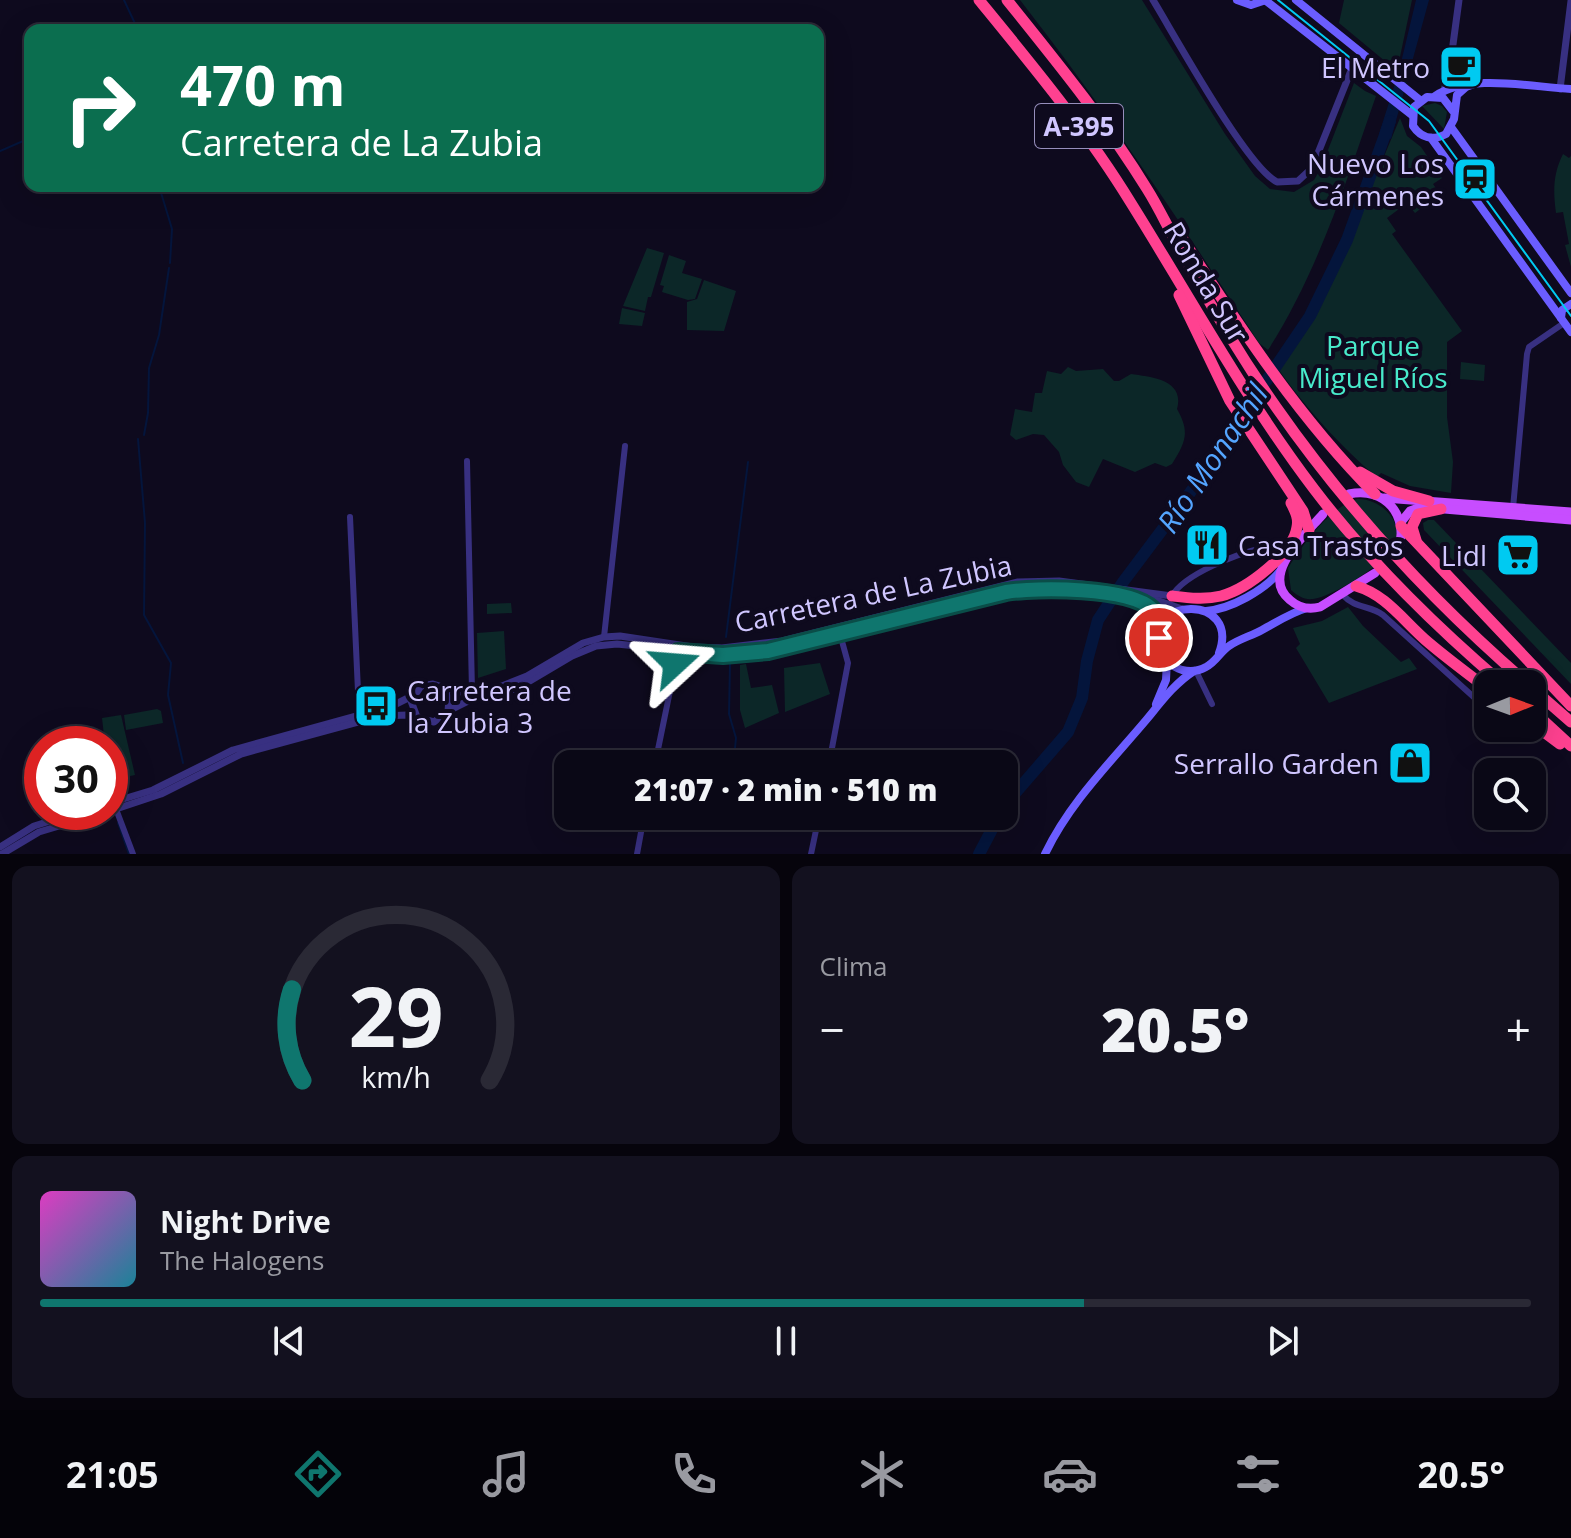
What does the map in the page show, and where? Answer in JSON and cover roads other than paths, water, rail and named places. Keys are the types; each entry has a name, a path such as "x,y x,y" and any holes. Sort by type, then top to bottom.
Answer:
{"highway":[{"name":"Ronda Sur","path":"979,0 1073,117 1132,204 1241,385 1316,492 1396,584 1487,670"},
{"name":"Ronda Sur","path":"1007,0 1095,111 1160,210 1179,248 1252,370 1331,482 1409,572 1513,670"},
{"path":"1160,210 1169,218 1285,388 1337,453 1379,496"},
{"path":"1165,261 1230,401 1303,511 1309,530"},
{"path":"1337,453 1374,482 1429,501"},
{"path":"1172,596 1193,599 1221,596 1261,575 1296,533 1298,520 1287,491"},
{"path":"1417,544 1412,527 1416,517 1423,511 1441,509"},
{"path":"1401,524 1571,706"},
{"path":"1356,586 1368,589 1384,600 1427,641 1474,678"},
{"name":"Ronda Sur","path":"1546,700 1571,722"},
{"path":"1546,724 1571,748"},
{"path":"1546,732 1571,748"}],"main road":[{"path":"1237,0 1251,5 1266,0 1408,112 1416,130 1431,138 1567,326"},
{"path":"1296,0 1418,97 1435,96 1463,84 1477,83 1571,89"},
{"path":"1431,138 1442,136 1451,127 1454,100 1460,91 1477,83"},
{"path":"1435,96 1449,104 1453,111"},
{"path":"1408,112 1418,97"},
{"path":"1451,127 1571,293"},
{"path":"1567,326 1562,310 1571,304"},
{"path":"1349,494 1571,512"},
{"path":"1379,496 1391,504 1401,524"},
{"path":"1398,551 1401,524 1414,508 1571,520"},
{"path":"1323,514 1283,563 1281,588 1285,596 1298,606 1320,607 1375,573"},
{"path":"1206,611 1223,608 1264,586 1280,571"},
{"path":"1195,671 1181,669 1167,659 1160,645 1161,629 1169,616 1192,607 1206,611 1221,629 1223,641 1219,653"},
{"path":"1045,854 1085,789 1181,679 1207,666 1219,653 1240,639 1307,608"},
{"path":"1154,710 1166,680 1167,659"}],"street":[{"path":"1153,0 1222,113 1262,170 1277,182 1298,181 1312,168 1352,68"},
{"path":"1444,90 1459,0"},
{"path":"1560,89 1571,1"},
{"path":"1513,508 1529,347 1567,326"},
{"path":"604,637 625,446"},
{"path":"467,461 472,691"},
{"path":"350,517 359,713"},
{"path":"1172,596 1181,586 1216,565 1263,548"},
{"name":"Carretera de La Zubia","path":"444,689 472,691 511,683 572,648 604,637 620,636 693,647 748,646 782,641 1018,582 1059,581 1107,591"},
{"name":"Carretera de La Zubia","path":"448,711 468,701 518,688 572,656 596,646 617,644 678,652 746,654 783,648 1024,589 1063,588 1172,596"},
{"name":"Carretera de La Zubia","path":"1127,593 1182,609"},
{"name":"Carretera de La Zubia","path":"1127,593 1152,609 1161,629"},
{"path":"1343,595 1351,604 1376,609 1474,697"},
{"path":"832,750 848,663 840,634"},
{"path":"658,750 678,652"},
{"path":"1206,686 1207,666"},
{"path":"1195,671 1206,686 1212,704"},
{"path":"128,801 233,750 392,706 412,696 426,684 444,689 449,699 448,711 434,722 393,714 380,716 241,754 161,794 128,804"},
{"path":"412,696 411,707 417,717"},
{"path":"0,847 28,830"},
{"path":"2,854 45,830"},
{"path":"121,830 133,854"},
{"path":"637,854 641,830"},
{"path":"811,854 816,830"}],"water":[{"path":"1416,0 1429,0 1391,139 1379,134 1399,71"}],"waterway":[{"path":"124,0 135,24"},
{"name":"Río Monachil","path":"1018,790 1068,732 1082,698 1087,661 1098,620 1198,482 1310,316 1347,240 1390,121"},
{"path":"0,151 24,141"},
{"path":"161,192 172,229 170,263"},
{"path":"144,435 149,368 159,335 169,268"},
{"path":"138,439 145,523 144,615 171,663 168,695 183,763"},
{"path":"726,637 748,462"},
{"path":"730,663 729,714 736,738 734,750"},
{"path":"120,830 129,854"},
{"name":"Río Monachil","path":"979,854 992,830"}],"tram line":[{"path":"1278,0 1429,121 1571,316"}],"place":[{"name":"El Metro","path":"1461,67"},
{"name":"Nuevo Los Cármenes","path":"1475,179"},
{"name":"Casa Trastos","path":"1207,545"},
{"name":"Lidl","path":"1518,555"},
{"name":"Carretera de la Zubia 3","path":"376,706"},
{"name":"Serrallo Garden","path":"1410,763"}],"park label":[{"name":"Parque Miguel Ríos","path":"1373,361"}]}
